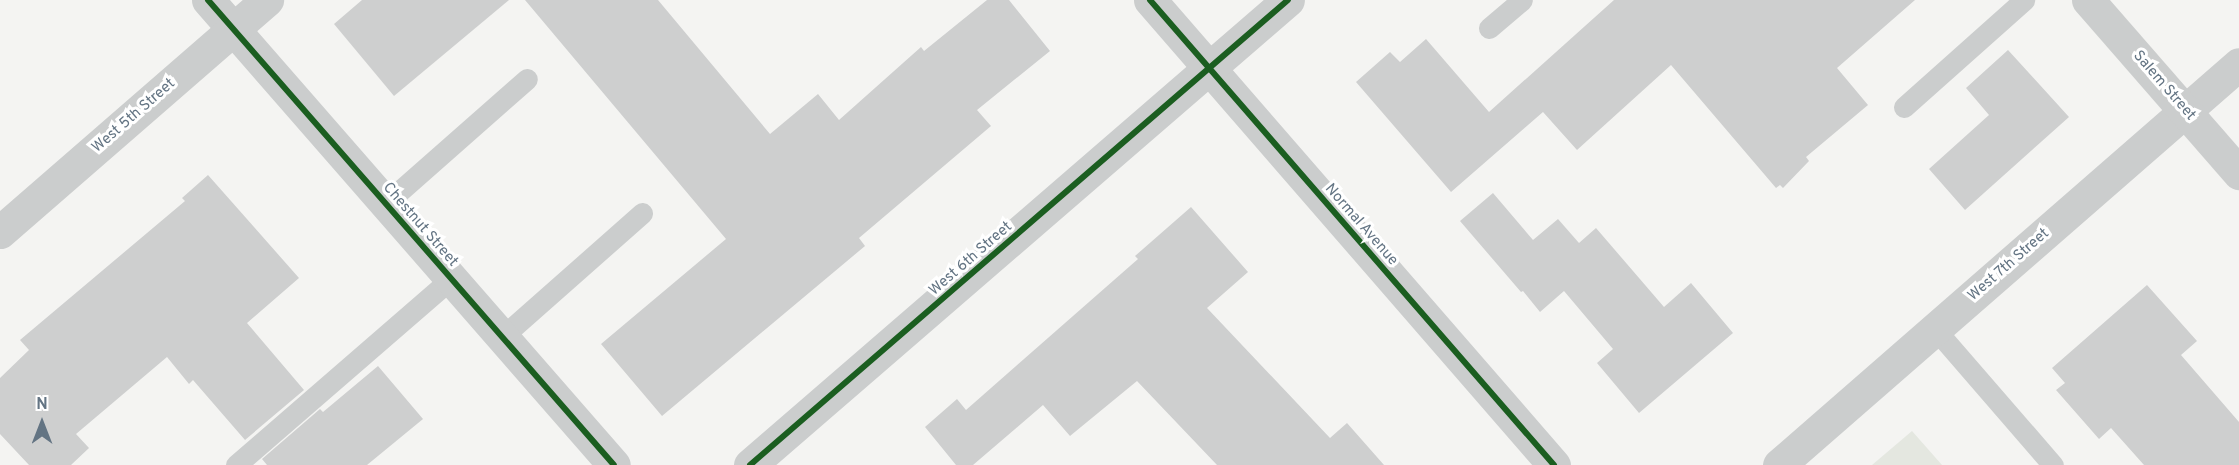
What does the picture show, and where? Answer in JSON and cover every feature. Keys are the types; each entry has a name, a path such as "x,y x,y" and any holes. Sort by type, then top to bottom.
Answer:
{"street":[{"name":"Chestnut Street","path":"208,0 614,465"},
{"name":"West 5th Street","path":"0,232 267,0"},
{"name":"Normal Avenue","path":"1150,0 1554,465"},
{"name":"West 6th Street","path":"750,465 1288,0"},
{"name":"Salem Street","path":"2088,0 2239,173"},
{"name":"West 7th Street","path":"1779,465 2239,64"}],"lane":[{"path":"1489,28 1522,0"},
{"path":"1904,107 2024,0"},
{"path":"385,204 526,79"},
{"path":"502,337 642,213"},
{"path":"236,465 451,279"},
{"path":"1935,329 2053,465"}],"shaded area":[{"path":"1912,431 1942,465 1872,465"}],"building":[{"path":"362,0 509,0 394,96 334,24"},
{"path":"525,0 658,0 770,134 818,94 839,120 921,47 924,51 987,0 1009,0 1050,51 977,110 991,126 859,238 865,246 662,416 601,344 726,239"},
{"path":"1614,0 1915,0 1837,68 1868,105 1806,157 1809,161 1783,188 1780,185 1776,188 1671,65 1577,150 1543,112 1451,192 1356,82 1390,52 1400,62 1426,39 1489,112"},
{"path":"2008,50 2069,117 1965,210 1929,169 1989,115 1966,88"},
{"path":"208,175 299,278 247,323 304,390 245,440 193,380 189,384 167,357 76,434 89,448 71,465 29,465 0,434 0,378 29,350 20,340 185,201 182,198"},
{"path":"1493,193 1533,240 1558,219 1579,243 1596,228 1664,307 1691,283 1733,333 1639,413 1597,363 1613,349 1564,291 1540,312 1460,221"},
{"path":"1191,207 1248,272 1207,308 1330,438 1347,423 1384,465 1217,465 1137,381 1070,436 1043,405 973,465 956,465 925,427 957,399 966,410 1138,259 1135,256"},
{"path":"2147,285 2197,341 2181,355 2239,422 2239,465 2144,465 2111,428 2099,439 2056,390 2065,383 2052,368"},
{"path":"378,366 423,419 367,465 267,465 262,459 320,409 323,412"}],"cycle path":[{"path":"208,0 614,465"},
{"path":"1150,0 1554,465"},
{"path":"750,465 1288,0"}]}
